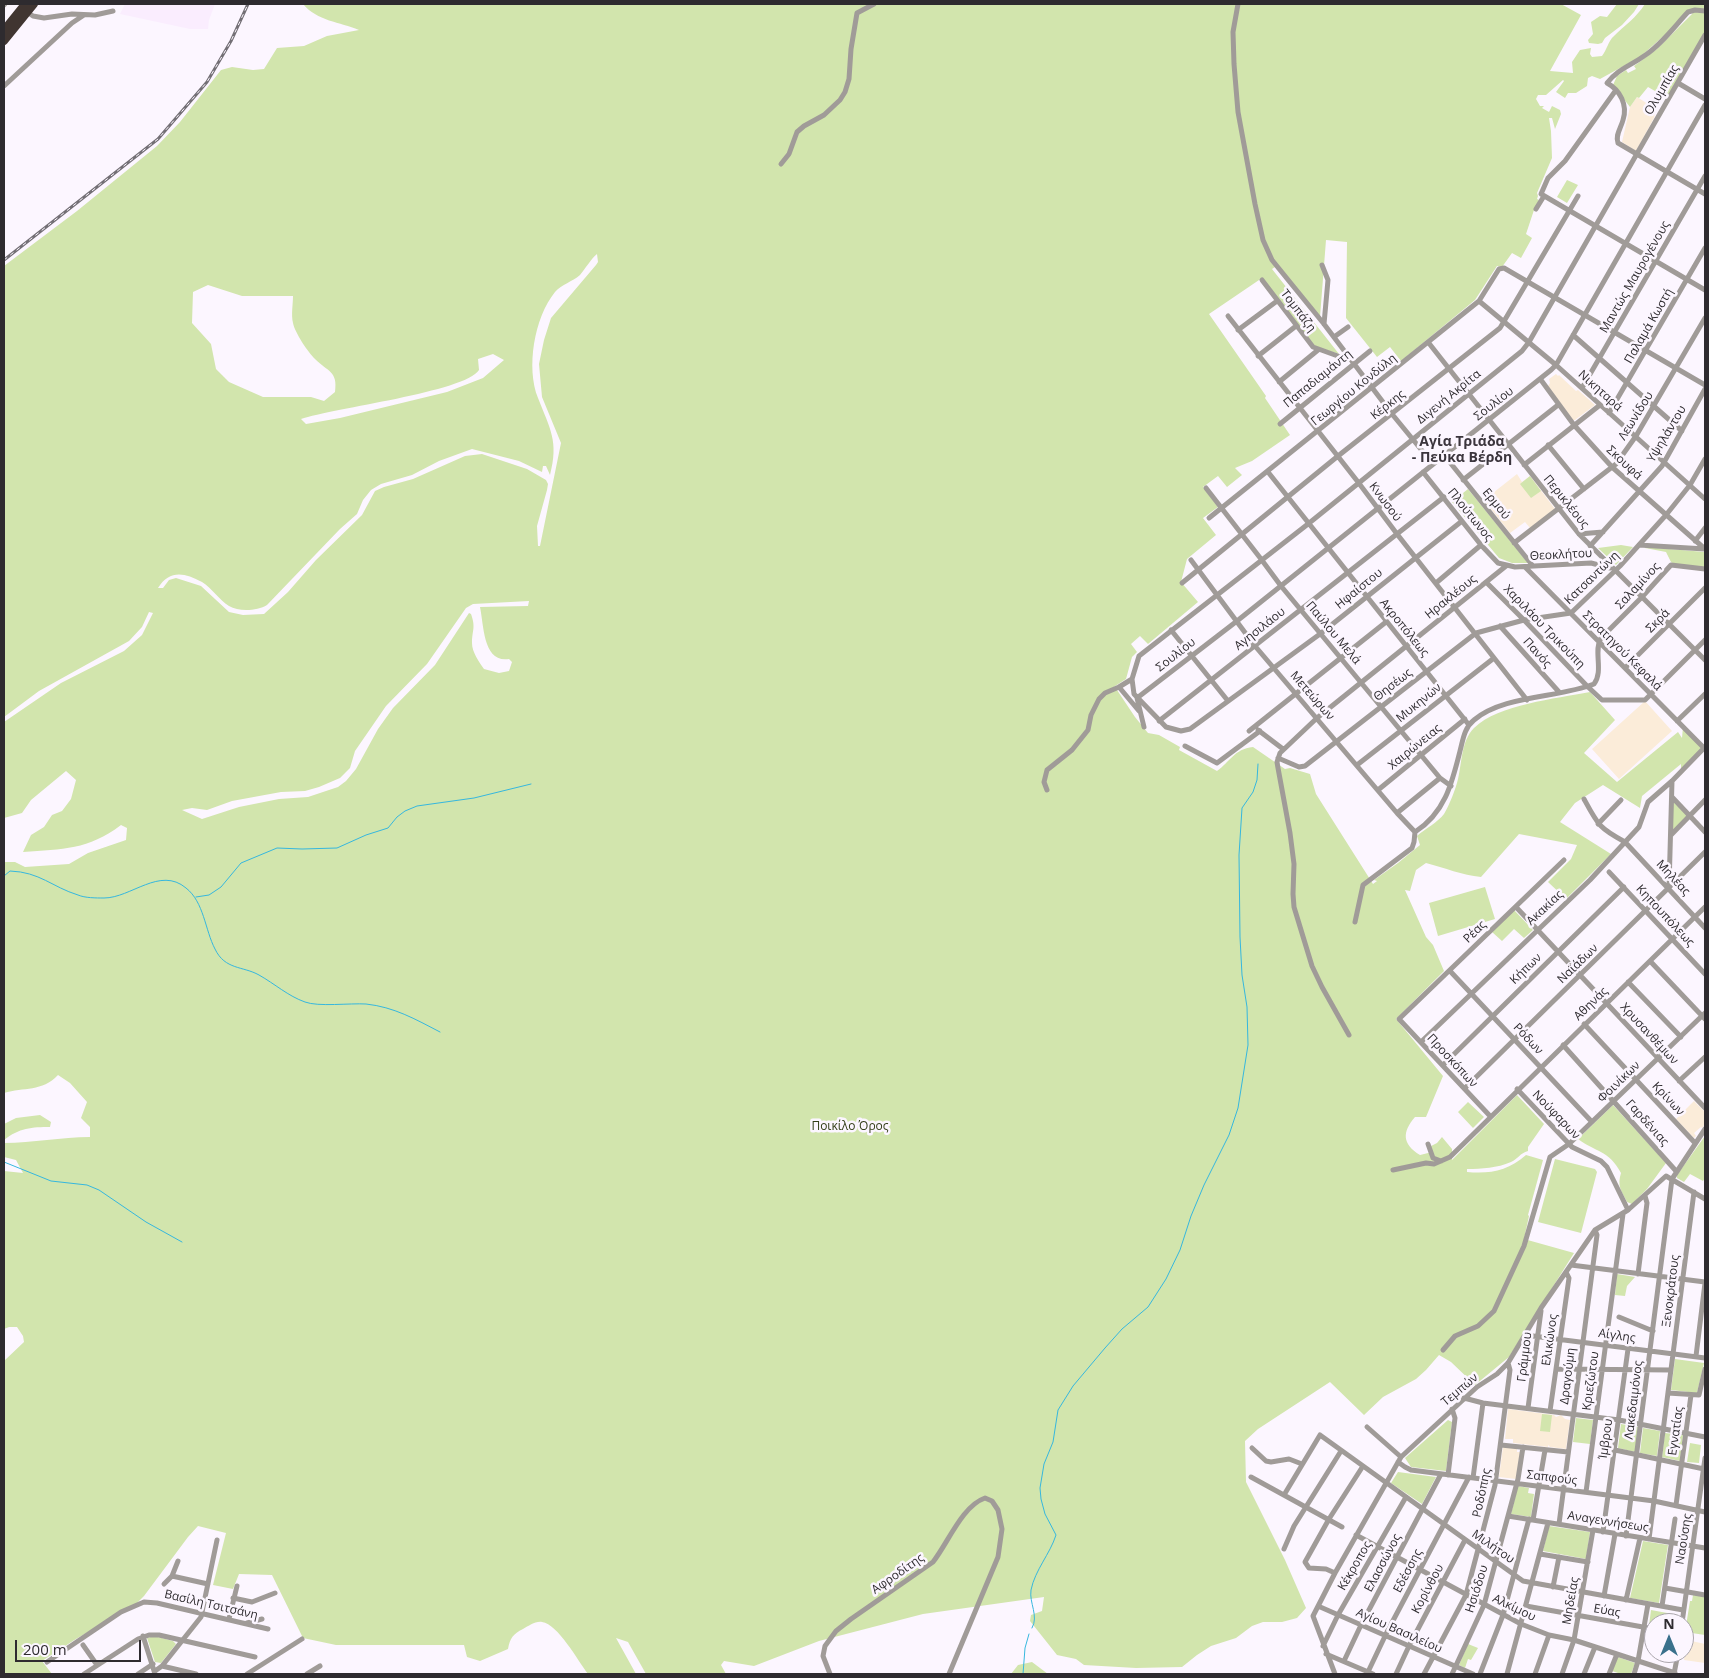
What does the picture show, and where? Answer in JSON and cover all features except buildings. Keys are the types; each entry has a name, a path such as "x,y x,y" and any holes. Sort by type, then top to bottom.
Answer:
{"highway":[{"path":"4,30 26,8 34,4"},
{"path":"4,41 26,8"}],"street":[{"path":"781,164 788,154 797,132 824,115 840,100 849,79 851,49 857,13 874,4"},
{"path":"1238,4 1233,32 1238,112 1263,240 1272,260 1433,464"},
{"path":"26,8 33,16 39,17 72,14 95,15 113,11"},
{"path":"1705,11 1695,10 1688,12 1657,46 1643,57 1619,70 1607,83 1622,98 1623,121 1616,140 1619,144 1705,194"},
{"path":"4,86 40,52 84,15"},
{"name":"Ολυμπίας","path":"1637,154 1705,35"},
{"path":"1678,83 1705,99"},
{"path":"1536,209 1542,196 1540,192 1548,178 1565,160 1616,90"},
{"name":"Σουλίου","path":"1137,698 1237,621 1540,380 1556,365 1705,106"},
{"name":"Διγενή Ακρίτα","path":"1132,679 1139,656 1261,558 1308,524 1522,351 1529,342 1637,154"},
{"name":"Μαντώς Μαυρογένους","path":"1582,388 1705,176"},
{"path":"1542,196 1705,290"},
{"name":"Κέρκης","path":"1182,583 1500,328 1578,196"},
{"name":"Παλαμά Κωστή","path":"1609,413 1705,248"},
{"path":"1322,265 1328,280 1324,324"},
{"name":"Γεωργίου Κονδύλη","path":"1209,518 1479,301 1499,269 1504,268 1527,282"},
{"name":"Τομπάζη","path":"1262,280 1313,347 1350,358"},
{"path":"1527,282 1705,385"},
{"path":"1238,330 1277,301"},
{"name":"Νικηταρά","path":"1479,301 1556,365 1705,498"},
{"name":"Κνωσού","path":"1228,316 1298,408 1338,456 1396,534 1476,632 1527,700"},
{"name":"Λεωνίδου","path":"1514,543 1612,467 1636,436 1705,318"},
{"path":"1258,356 1296,326"},
{"path":"1334,337 1348,327"},
{"path":"1573,335 1682,431"},
{"name":"Περικλέους","path":"1428,342 1579,534 1705,660"},
{"path":"1279,382 1318,350"},
{"name":"Παπαδιαμάντη","path":"1280,424 1370,351"},
{"name":"Σκουφά","path":"1540,380 1574,425 1612,467 1705,549"},
{"name":"Υψηλάντου","path":"1590,546 1664,462 1705,389"},
{"path":"1463,480 1558,405"},
{"path":"1524,464 1600,405"},
{"path":"1548,446 1584,489"},
{"name":"Ερμού","path":"1444,456 1532,566"},
{"name":"Κατσαντώνη","path":"1524,620 1571,614 1666,515 1690,485 1705,459"},
{"name":"Ακροπόλεως","path":"1268,472 1469,725"},
{"name":"Πλούτωνος","path":"1423,472 1481,545 1496,561 1506,566"},
{"name":"Παύλου Μελά","path":"1206,488 1261,558 1280,586 1440,778 1450,786"},
{"name":"Αγησιλάου","path":"1159,721 1444,497"},
{"name":"Ηφαίστου","path":"1159,721 1166,727 1181,731 1196,726 1320,634 1462,521"},
{"path":"1695,541 1705,528"},
{"path":"1579,534 1603,532"},
{"path":"1436,583 1481,545"},
{"path":"1639,545 1705,549"},
{"name":"Μετεώρων","path":"1191,560 1255,646 1415,832"},
{"name":"Θεοκλήτου","path":"1506,566 1525,567 1591,563 1615,570"},
{"name":"Σαλαμίνος","path":"1599,642 1671,565 1705,569"},
{"name":"Ηρακλέους","path":"1283,748 1317,718 1506,566"},
{"name":"Στρατηγού Κεφαλά","path":"1525,567 1705,748"},
{"name":"Χαριλάου Τρικούπη","path":"1486,582 1602,700 1645,700 1651,694"},
{"name":"Σκρά","path":"1625,668 1705,588"},
{"name":"Θησέως","path":"1278,758 1302,768 1476,632 1524,620"},
{"path":"1349,1035 1312,966 1294,907 1292,894 1293,859 1278,768 1278,758 1283,748 1260,731 1252,729 1386,622"},
{"name":"Πανός","path":"1500,626 1560,692"},
{"path":"1171,630 1228,702"},
{"path":"1651,694 1705,640"},
{"path":"1354,922 1359,908 1363,885 1412,848 1415,832 1441,807 1450,786 1469,725 1487,712 1594,684 1597,678 1599,642"},
{"name":"Μυκηνών","path":"1357,765 1494,658"},
{"path":"1047,790 1044,782 1047,770 1072,750 1088,730 1091,715 1099,698 1132,679 1133,690 1137,698 1144,727"},
{"path":"1118,687 1141,713"},
{"path":"1677,721 1705,694"},
{"path":"1137,698 1159,721"},
{"name":"Χαιρώνειας","path":"1378,790 1464,719"},
{"path":"1185,746 1216,764 1260,731"},
{"name":"Ακακίας","path":"1421,1042 1590,880 1639,827 1648,802 1705,748"},
{"path":"1397,813 1440,778"},
{"path":"1669,888 1672,781"},
{"path":"1672,797 1705,832"},
{"path":"1584,799 1598,824 1621,800"},
{"path":"1671,835 1705,800"},
{"name":"Μηλέας","path":"1598,824 1610,834 1625,842 1705,928"},
{"name":"Ναϊάδων","path":"1464,1088 1705,852"},
{"name":"Ρέας","path":"1400,1019 1564,860"},
{"name":"Κηπουπόλεως","path":"1609,872 1705,974"},
{"name":"Κήπων","path":"1443,1065 1624,888"},
{"name":"Χρυσανθέμων","path":"1516,907 1705,1108"},
{"name":"Αθηνάς","path":"1441,1161 1450,1157 1705,907"},
{"path":"1650,961 1704,1016"},
{"name":"Ρόδων","path":"1450,971 1592,1122"},
{"path":"1628,982 1680,1037"},
{"name":"Φοινίκων","path":"1444,1350 1455,1336 1478,1326 1494,1311 1524,1246 1550,1157 1569,1144 1704,1016"},
{"name":"Προσκόπων","path":"1400,1019 1490,1116"},
{"name":"Κρίνων","path":"1584,1024 1695,1143"},
{"name":"Γαρδένιας","path":"1563,1045 1676,1171"},
{"path":"1679,1081 1704,1060"},
{"name":"Νούφαρων","path":"1518,1089 1569,1144 1575,1149 1601,1161 1607,1167 1628,1210"},
{"name":"Λακεδαιμόνος","path":"1626,1536 1672,1179 1705,1129"},
{"path":"1428,1144 1433,1158 1441,1161"},
{"path":"1426,1163 1433,1158"},
{"path":"1393,1170 1426,1163 1434,1164 1441,1161"},
{"name":"Τεμπών","path":"1335,1674 1313,1616 1356,1534 1400,1459 1464,1398 1508,1363 1541,1308 1595,1230 1623,1214 1665,1177 1672,1179"},
{"path":"1672,1179 1705,1199"},
{"name":"Ξενοκράτους","path":"1649,1539 1694,1192"},
{"path":"1638,1274 1647,1202 1645,1196"},
{"name":"Κριεζώτου","path":"1586,1492 1623,1214"},
{"name":"Δραγούμη","path":"1559,1524 1593,1268 1597,1235 1595,1230"},
{"path":"1571,1265 1705,1283 1696,1356"},
{"name":"Ελικώνος","path":"1550,1411 1569,1278 1566,1272"},
{"name":"Γράμμου","path":"1528,1408 1541,1308"},
{"path":"1618,1317 1652,1331"},
{"name":"Αίγλης","path":"1525,1335 1705,1358"},
{"name":"Ίμβρου","path":"1604,1532 1628,1348"},
{"name":"Ροδόπης","path":"1424,1674 1466,1595 1496,1480 1510,1370 1508,1363"},
{"path":"1556,1369 1671,1370"},
{"name":"Εγνατίας","path":"1676,1505 1691,1395 1699,1395 1705,1369"},
{"path":"1668,1393 1691,1395"},
{"path":"1464,1398 1483,1403 1618,1420 1705,1436"},
{"name":"Εδέσσης","path":"1369,1674 1385,1636 1471,1478 1483,1403"},
{"path":"1448,1475 1456,1418 1452,1409"},
{"name":"Σαπφούς","path":"1367,1427 1408,1469 1654,1501 1705,1512"},
{"name":"Μιλήτου","path":"1302,1464 1320,1435 1523,1581 1683,1610"},
{"path":"1501,1445 1568,1452"},
{"name":"Ησιόδου","path":"1452,1674 1484,1605 1517,1483 1523,1447"},
{"path":"1252,1448 1266,1461 1288,1460 1302,1464 1284,1495"},
{"path":"1480,1674 1503,1615 1531,1520 1540,1486 1545,1450"},
{"path":"1615,1450 1704,1469"},
{"path":"1284,1549 1294,1526 1341,1451"},
{"name":"Ναούσης","path":"1683,1613 1705,1458"},
{"path":"1335,1572 1326,1569 1309,1568 1305,1562 1364,1466"},
{"name":"Ελασσώνος","path":"1344,1662 1361,1625 1441,1474"},
{"path":"1252,1476 1342,1527"},
{"name":"Κέκροπος","path":"1323,1646 1338,1615 1406,1497"},
{"name":"Αφροδίτης","path":"830,1674 823,1656 825,1646 836,1631 933,1562 943,1550 965,1513 976,1501 985,1498 992,1501 998,1510 1002,1529 998,1557 950,1674"},
{"name":"Αναγεννήσεως","path":"1508,1516 1705,1548"},
{"path":"1662,1606 1675,1519"},
{"path":"1507,1674 1548,1523"},
{"name":"Μηδείας","path":"1562,1674 1574,1640 1593,1530"},
{"name":"Αλκίμου","path":"1356,1534 1521,1624 1549,1635 1574,1640 1638,1661 1660,1671 1675,1674"},
{"path":"1604,1596 1615,1534"},
{"path":"1626,1600 1640,1538"},
{"path":"155,1673 203,1614 217,1540"},
{"name":"Κορίνθου","path":"1396,1674 1465,1540"},
{"path":"1540,1554 1588,1562"},
{"path":"1553,1587 1559,1557"},
{"path":"164,1584 172,1576 178,1560"},
{"path":"172,1576 208,1584"},
{"path":"229,1619 237,1586"},
{"path":"1665,1588 1705,1595"},
{"path":"233,1598 252,1602 275,1593"},
{"name":"Βασίλη Τσιτσάνη","path":"47,1662 121,1612 144,1602 157,1602 268,1629"},
{"path":"1646,1613 1648,1604"},
{"name":"Αγίου Βασιλείου","path":"1318,1606 1472,1674"},
{"name":"Εύας","path":"1526,1606 1644,1627"},
{"path":"247,1623 262,1620"},
{"path":"1634,1674 1644,1627"},
{"path":"84,1674 143,1636 154,1635 183,1640 255,1657"},
{"path":"1535,1674 1549,1635"},
{"path":"143,1636 155,1673"},
{"path":"246,1674 302,1639"},
{"path":"83,1645 97,1665"},
{"path":"1584,1674 1595,1647"},
{"path":"1326,1654 1369,1674"},
{"path":"1609,1674 1617,1654"},
{"path":"138,1674 153,1664"},
{"path":"162,1666 196,1674"},
{"path":"308,1674 320,1666"}],"shaded area":[{"path":"125,4 215,4 208,29 190,29 120,14"},
{"path":"1637,97 1656,109 1654,118 1636,151 1622,142 1630,107"},
{"path":"1556,374 1595,405 1573,420 1548,386 1550,383 1549,379"},
{"path":"1517,474 1522,482 1530,476 1555,509 1530,528 1525,522 1510,533 1484,500"},
{"path":"1645,701 1672,731 1619,779 1592,749"},
{"path":"1694,1101 1705,1112 1705,1124 1694,1133 1696,1136 1694,1138 1676,1119"},
{"path":"1508,1409 1554,1415 1556,1417 1561,1415 1565,1419 1570,1420 1566,1449 1550,1447 1548,1445 1548,1447 1513,1443 1513,1439 1505,1439"},
{"path":"1503,1447 1517,1448 1517,1452 1520,1452 1516,1479 1499,1477"},
{"path":"1694,1642 1705,1644 1705,1663 1694,1661"}],"green space":[{"name":"Ποικίλο Όρος","path":"303,4 1561,4 1581,15 1550,71 1573,73 1572,62 1580,50 1591,48 1590,54 1592,57 1602,56 1612,38 1645,4 1705,4 1705,32 1667,98 1648,87 1630,107 1613,85 1617,76 1626,70 1628,73 1636,69 1634,66 1657,49 1692,14 1694,9 1640,57 1600,79 1592,76 1588,78 1587,86 1576,93 1568,93 1565,98 1556,92 1563,80 1546,95 1538,95 1536,99 1540,106 1544,106 1542,108 1549,112 1552,106 1560,110 1561,114 1555,129 1552,118 1549,118 1552,158 1537,193 1537,199 1539,200 1526,234 1532,238 1521,258 1512,253 1502,267 1497,266 1475,300 1401,361 1390,347 1377,357 1346,318 1347,242 1326,240 1320,317 1278,265 1272,269 1339,354 1314,346 1262,278 1209,314 1266,396 1265,398 1290,435 1252,461 1235,468 1242,475 1227,487 1218,476 1203,487 1218,507 1203,518 1216,535 1187,559 1181,582 1198,602 1148,644 1140,636 1131,644 1137,652 1132,657 1126,679 1112,688 1117,690 1148,733 1159,735 1180,747 1179,750 1217,771 1241,750 1253,747 1285,769 1290,768 1310,774 1316,794 1373,884 1377,881 1374,880 1420,845 1417,836 1444,814 1456,787 1464,746 1470,733 1485,720 1498,713 1545,700 1590,692 1615,720 1584,753 1617,782 1678,732 1682,738 1683,727 1704,748 1681,772 1681,764 1642,796 1640,808 1603,785 1575,803 1560,822 1611,854 1566,899 1548,882 1571,859 1577,845 1519,834 1481,877 1426,863 1416,870 1410,891 1405,890 1444,971 1396,1019 1443,1076 1426,1117 1415,1117 1411,1122 1406,1133 1407,1142 1420,1155 1432,1152 1431,1146 1442,1137 1452,1149 1452,1160 1517,1095 1544,1124 1528,1147 1528,1151 1506,1164 1489,1168 1467,1169 1467,1172 1491,1172 1505,1168 1526,1155 1543,1160 1528,1215 1524,1239 1574,1253 1509,1357 1475,1385 1451,1362 1439,1355 1416,1379 1383,1397 1364,1415 1330,1382 1258,1429 1245,1441 1246,1482 1285,1560 1306,1608 1297,1618 1282,1622 1263,1622 1252,1626 1236,1638 1211,1646 1182,1667 1136,1668 1084,1665 1076,1659 1057,1655 1030,1621 1031,1615 1042,1611 1044,1597 923,1614 819,1641 754,1666 724,1661 721,1665 726,1674 646,1674 628,1642 616,1638 636,1674 588,1674 555,1629 542,1622 534,1623 517,1633 512,1637 508,1649 480,1661 467,1657 464,1645 336,1645 303,1638 272,1575 239,1574 233,1589 213,1585 226,1533 198,1526 136,1604 42,1661 52,1674 4,1674 4,1361 24,1342 23,1336 17,1327 4,1329 4,1171 23,1173 16,1160 4,1157 4,1143 90,1137 90,1127 81,1118 87,1102 70,1083 58,1075 39,1087 4,1093 4,862 15,862 25,867 69,864 88,853 126,840 127,828 121,825 97,839 75,847 23,852 31,835 44,827 52,815 62,811 71,799 76,780 66,771 31,800 22,813 4,818 4,722 61,683 124,651 142,635 153,613 149,612 142,627 129,641 39,691 4,717 4,266 77,211 157,146 180,122 221,70 232,67 253,70 264,69 277,48 304,46 327,36 359,30 322,18","holes":["597,254 598,262 596,265 551,318 539,364 542,397 561,443 540,546 538,546 537,526 547,490 548,484 546,480 527,469 482,454 465,456 413,479 375,491 362,515 316,560 288,592 264,614 243,615 229,612 201,586 176,578 169,580 163,588 158,588 167,578 177,574 189,576 209,587 225,603 233,608 243,610 258,609 267,605 340,529 357,514 363,500 371,490 381,484 412,475 439,461 472,449 519,461 542,472 543,466 546,466 550,475 554,453 552,435 534,386 533,358 537,329 542,315 555,292 580,275","208,285 242,296 293,296 292,320 296,332 312,356 331,372 335,380 335,392 324,401 311,397 263,397 229,382 216,369 211,344 192,323 193,292","493,354 504,360 483,378 447,392 340,418 306,424 301,419 397,399 450,385 469,378 479,370 478,359","529,601 528,606 480,607 484,633 489,649 500,659 509,659 512,662 509,671 499,673 484,669 473,650 473,623 469,613 435,665 393,708 378,729 356,769 338,787 308,797 279,799 239,807 202,819 182,810 192,808 207,810 232,801 281,792 305,791 340,778 350,768 355,751 386,706 427,664 466,608 473,604"]},
{"path":"1617,4 1639,4 1622,25 1605,38 1602,43 1589,43 1588,40 1593,34 1591,22 1600,16 1607,17"},
{"path":"1567,180 1578,185 1567,203 1557,197"},
{"path":"1530,476 1541,491 1531,498 1520,484"},
{"path":"1468,489 1528,563 1512,563 1499,558 1452,502"},
{"path":"1621,545 1633,547 1616,565 1598,548"},
{"path":"1645,547 1705,552 1705,568 1674,564 1666,552"},
{"path":"1672,797 1689,815 1671,835"},
{"path":"1485,887 1495,919 1438,936 1429,903"},
{"path":"1514,910 1533,930 1524,938 1514,929 1502,941 1492,932"},
{"path":"1468,1102 1484,1117 1473,1128 1458,1112"},
{"path":"1613,1105 1666,1163 1647,1189 1632,1204 1627,1202 1621,1191 1619,1181 1621,1173 1612,1160 1578,1139"},
{"path":"40,1115 51,1122 50,1127 26,1129 4,1140 4,1124 16,1118"},
{"path":"1705,1136 1705,1178 1703,1181 1690,1174 1684,1182 1677,1178 1677,1175"},
{"path":"1555,1159 1595,1169 1597,1172 1581,1233 1538,1222"},
{"path":"1617,1274 1635,1277 1627,1286 1625,1296 1615,1295"},
{"path":"1675,1359 1704,1363 1697,1393 1671,1390"},
{"path":"1542,1414 1552,1415 1550,1432 1540,1431"},
{"path":"1576,1418 1593,1420 1590,1444 1573,1442"},
{"path":"1448,1420 1452,1422 1446,1471 1411,1467 1405,1458"},
{"path":"1621,1424 1638,1427 1635,1452 1618,1448"},
{"path":"1643,1428 1660,1431 1657,1456 1640,1453"},
{"path":"1665,1433 1683,1435 1680,1461 1662,1457"},
{"path":"1690,1443 1701,1445 1699,1463 1687,1462"},
{"path":"1398,1472 1436,1477 1422,1504 1391,1483"},
{"path":"1518,1486 1529,1488 1528,1493 1534,1494 1531,1517 1511,1514"},
{"path":"1549,1526 1590,1532 1586,1559 1543,1551"},
{"path":"1643,1541 1668,1545 1659,1603 1630,1598"},
{"path":"1693,1595 1705,1597 1705,1635 1694,1633 1694,1613 1688,1613 1690,1601 1692,1601"},
{"path":"1651,1610 1667,1613 1651,1613"},
{"path":"154,1636 173,1641 176,1644 161,1663 155,1662 147,1638"},
{"path":"1468,1644 1478,1648 1471,1660 1468,1659 1465,1668 1459,1665"},
{"path":"1618,1657 1635,1663 1631,1674 1621,1674 1612,1671"},
{"path":"1032,1662 1048,1674 1011,1674 1018,1665"}],"waterway":[{"path":"1032,1628 1035,1619 1031,1590 1056,1535 1045,1514 1040,1488 1044,1464 1053,1442 1058,1410 1073,1386 1105,1348 1122,1329 1148,1307 1166,1279 1180,1250 1204,1185 1229,1135 1238,1108 1248,1045 1247,1007 1242,975 1240,937 1239,855 1242,808 1253,792 1257,780 1258,764"},
{"path":"196,897 209,895 221,887 241,863 277,848 337,848 366,835 388,828 397,817 417,806 474,798 531,784"},
{"path":"4,876 10,871 30,874 69,892 94,898 114,897 156,881 176,882 186,888 197,901 215,949 219,956 229,964 253,972 305,1002 318,1004 366,1004 386,1008 404,1014 440,1032"},
{"path":"4,1162 51,1181 87,1185 99,1190 146,1222 182,1242"},
{"path":"1023,1674 1025,1648 1029,1634"}],"railway":[{"path":"4,260 158,139 207,82 231,41 248,4"}],"district":[{"name":"Αγία Τριάδα - Πεύκα Βέρδη","path":"1462,450"}]}
